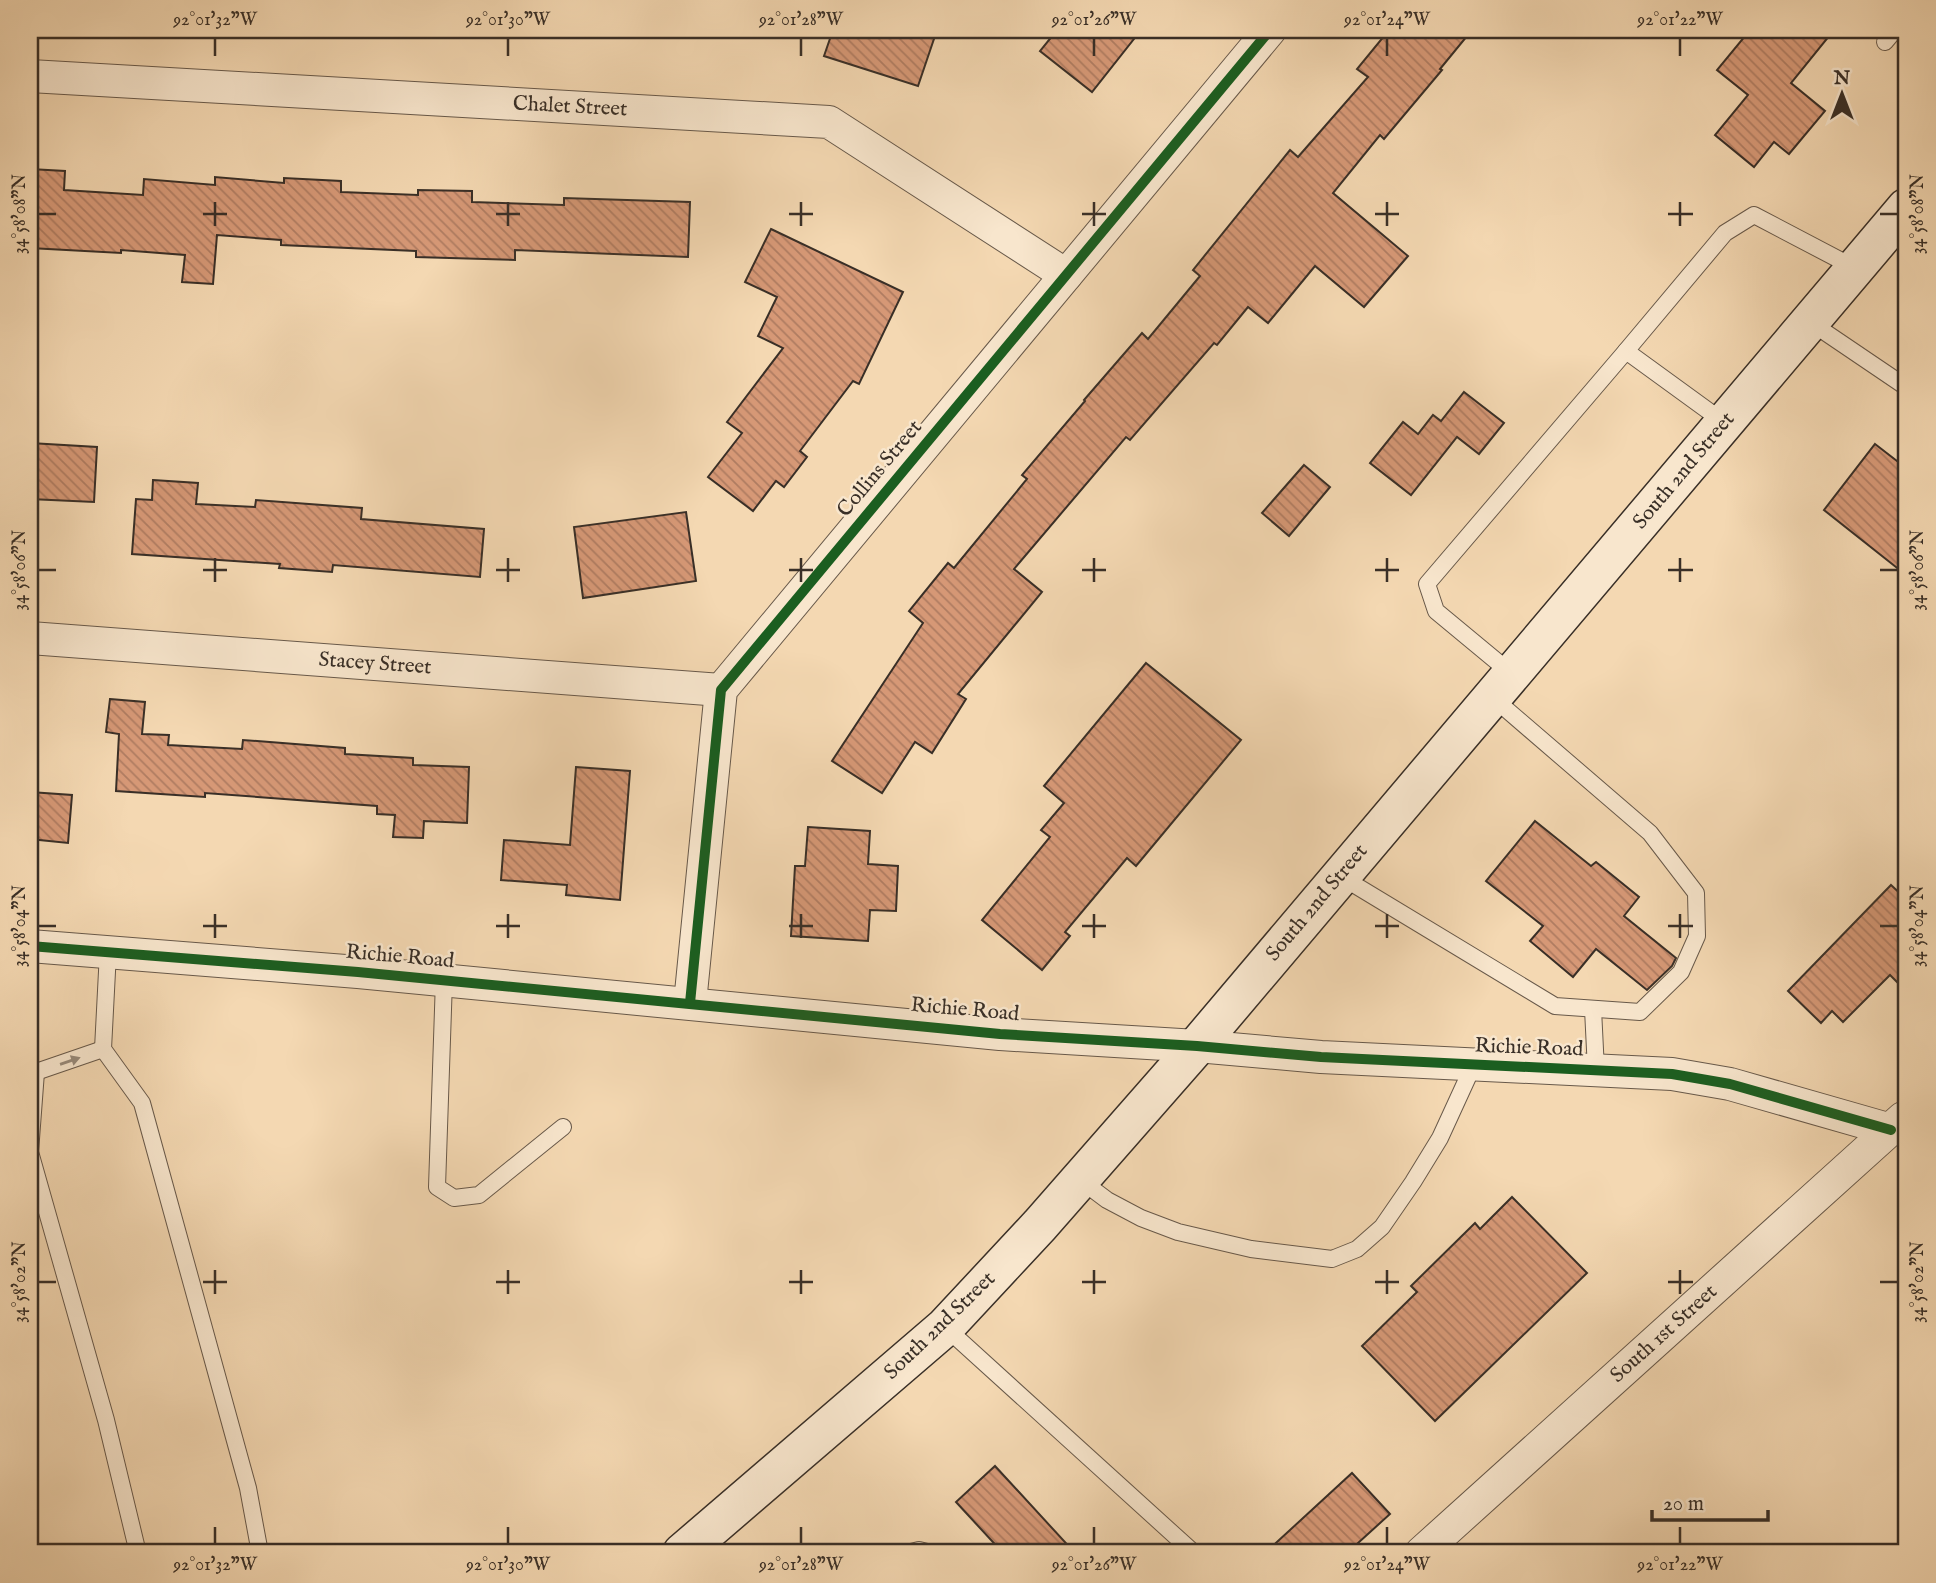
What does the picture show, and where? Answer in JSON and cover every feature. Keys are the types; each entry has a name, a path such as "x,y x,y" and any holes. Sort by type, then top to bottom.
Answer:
{"main road":[{"name":"South 2nd Street","path":"691,1551 945,1327 1079,1179 1197,1046 1906,208"}],"street":[{"name":"Collins Street","path":"721,690 1270,30"},
{"name":"Chalet Street","path":"30,76 829,122 1066,275"},
{"name":"Stacey Street","path":"30,638 721,690"},
{"path":"691,1003 721,690"},
{"name":"Richie Road","path":"30,946 444,980 1000,1034 1197,1046 1321,1057 1672,1074 1730,1084 1899,1122"},
{"name":"South 1st Street","path":"1421,1553 1899,1122"}],"lane":[{"path":"1340,876 1555,1006 1640,1012 1681,972 1697,936 1696,893 1650,833 1502,685 1436,611 1427,584 1725,233 1754,215 1855,268"},
{"path":"1810,322 1906,387"},
{"path":"1626,351 1724,423"},
{"path":"108,952 103,1049 142,1103 248,1488 260,1553"},
{"path":"444,980 437,1187 454,1198 480,1195 563,1127"},
{"path":"1593,1009 1596,1070"},
{"path":"103,1049 33,1072 30,1152 106,1420 138,1553"},
{"path":"1079,1179 1118,1206 1178,1232 1251,1249 1332,1259 1357,1249 1382,1227 1440,1138 1473,1066"},
{"path":"945,1327 1194,1553"},
{"path":"907,1553 919,1550 931,1553"}],"building":[{"path":"833,30 937,30 918,86 824,56"},
{"path":"1057,30 1141,30 1092,92 1040,51"},
{"path":"1389,30 1472,30 1384,139 1380,135 1333,193 1408,256 1364,307 1315,266 1268,323 1248,307 1130,440 1126,437 1014,569 1042,592 958,694 966,699 932,753 915,742 882,793 832,761 923,623 909,611 948,563 954,568 1027,479 1022,475 1142,333 1148,339 1200,276 1193,270 1290,150 1298,157 1368,77 1357,69"},
{"path":"1750,30 1834,30 1791,83 1825,111 1789,154 1774,142 1754,167 1715,135 1748,95 1717,70"},
{"path":"30,169 65,171 64,190 143,195 144,179 215,185 215,177 284,183 284,178 341,181 341,192 418,195 418,190 472,191 472,202 564,205 564,198 690,202 688,257 515,250 515,260 416,257 416,251 281,245 281,240 217,235 213,284 182,282 185,255 121,250 121,253 30,248"},
{"path":"771,229 903,292 859,384 853,381 800,451 807,457 784,487 776,481 753,511 708,477 742,433 727,422 783,348 758,336 777,297 745,282"},
{"path":"1464,392 1504,423 1479,454 1457,437 1411,495 1370,463 1403,422 1418,434 1433,415 1441,421"},
{"path":"30,443 97,447 94,502 30,499"},
{"path":"1875,444 1906,468 1906,575 1824,510"},
{"path":"1304,465 1330,487 1289,536 1262,513"},
{"path":"153,480 198,483 196,504 255,507 256,500 362,508 361,519 484,529 480,577 333,565 332,572 279,568 280,564 132,554 136,499 152,500"},
{"path":"686,512 696,581 583,598 574,527"},
{"path":"1146,663 1241,740 1136,866 1127,858 1065,932 1070,936 1042,970 982,920 1050,837 1041,830 1064,803 1044,786"},
{"path":"110,699 145,702 142,734 169,735 168,745 242,749 243,740 345,748 345,754 413,758 413,765 469,767 467,823 424,821 423,838 393,837 395,815 377,814 377,806 205,793 205,797 116,791 119,734 106,732"},
{"path":"576,767 630,771 620,900 566,895 567,885 501,880 504,840 570,845"},
{"path":"30,792 72,795 68,843 30,839"},
{"path":"1535,821 1591,866 1596,862 1639,897 1624,916 1676,958 1672,966 1647,990 1596,949 1573,977 1530,941 1543,926 1486,881"},
{"path":"808,827 870,831 868,864 898,866 896,911 870,910 868,941 791,936 795,866 805,866"},
{"path":"1891,885 1906,899 1906,991 1890,975 1843,1022 1832,1011 1821,1023 1788,991"},
{"path":"1512,1197 1587,1273 1435,1421 1362,1346 1417,1292 1411,1286 1475,1223 1480,1229"},
{"path":"995,1466 1075,1553 1003,1553 956,1502"},
{"path":"1352,1473 1390,1514 1347,1553 1265,1553"}],"cycle path":[{"path":"690,1003 721,690 1270,30"},
{"path":"30,946 358,972 1000,1034 1197,1046 1321,1057 1672,1074 1730,1084 1891,1130"}]}
